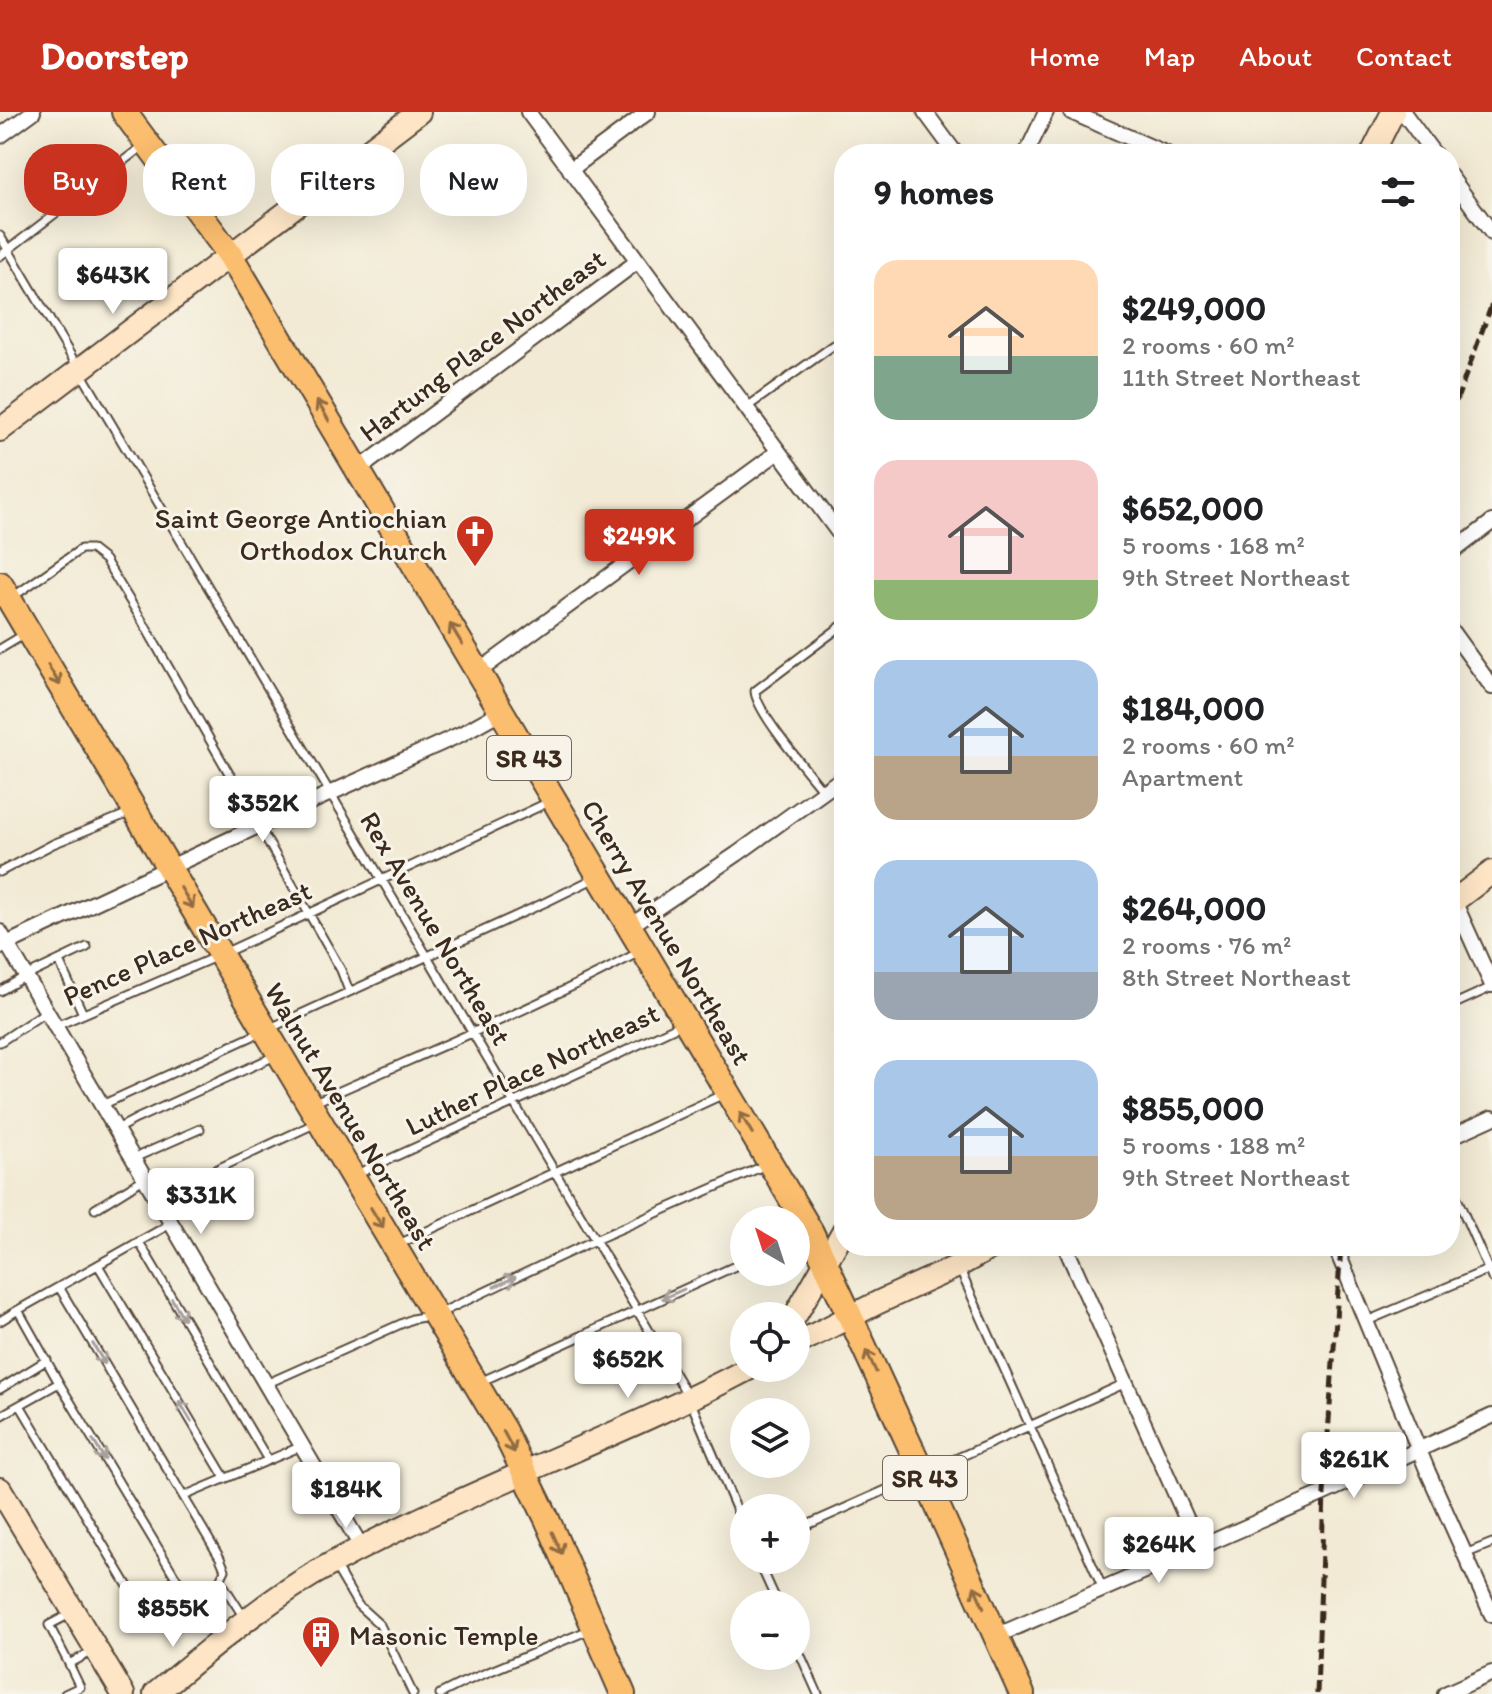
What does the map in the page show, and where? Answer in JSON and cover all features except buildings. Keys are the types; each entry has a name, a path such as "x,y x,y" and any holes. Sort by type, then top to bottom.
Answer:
{"main road":[{"name":"Cherry Avenue Northeast","path":"124,112 230,255 770,1163 790,1206"},
{"name":"Walnut Avenue Northeast","path":"5,592 504,1431 623,1694"},
{"name":"Cherry Avenue Northeast","path":"810,1244 825,1263 1022,1694"}],"street":[{"path":"0,136 33,112"},
{"path":"0,430 419,112"},
{"path":"528,112 834,527"},
{"path":"570,170 648,112"},
{"path":"925,112 949,144"},
{"path":"1031,144 1046,112"},
{"path":"1071,112 1144,144"},
{"path":"1377,144 1393,112"},
{"path":"1403,112 1427,144"},
{"path":"1460,190 1492,233"},
{"name":"Hartung Place Northeast","path":"358,470 638,261"},
{"path":"478,672 778,452"},
{"path":"1460,546 1492,522"},
{"path":"1460,643 1492,687"},
{"path":"362,1548 56,1026 2,941 169,869 461,734 502,711"},
{"path":"630,926 834,784"},
{"path":"1460,897 1492,872"},
{"path":"1460,920 1492,986"},
{"path":"1460,1132 1492,1118"},
{"path":"803,1302 834,1247"},
{"path":"810,1337 976,1256"},
{"path":"1069,1256 1199,1547"},
{"path":"1339,1256 1492,1615"},
{"path":"155,1694 246,1620 333,1563 420,1518 730,1378"},
{"path":"996,1636 1492,1416"},
{"path":"0,1489 123,1694"},
{"path":"1445,1694 1492,1673"}],"lane":[{"path":"0,256 147,143"},
{"name":"Rex Avenue Northeast","path":"0,236 689,1398 730,1494"},
{"path":"747,407 834,345"},
{"path":"5,592 81,549 96,551 105,560 341,970 349,991"},
{"path":"0,649 28,632"},
{"path":"824,791 764,714 755,691 834,632"},
{"name":"Pence Place Northeast","path":"56,1026 220,955 554,800"},
{"path":"0,872 53,844 134,810"},
{"path":"102,1105 599,876"},
{"path":"0,991 87,947"},
{"path":"157,1197 471,1032 643,950"},
{"path":"59,961 83,1014"},
{"path":"1460,1001 1492,986"},
{"path":"0,1042 47,1011"},
{"name":"Luther Place Northeast","path":"352,1176 686,1022"},
{"path":"117,1129 279,1054"},
{"path":"394,1247 728,1092"},
{"path":"134,1158 200,1129"},
{"path":"266,1384 412,1319 435,1315 770,1163"},
{"path":"95,1209 145,1178"},
{"path":"1460,1204 1492,1278"},
{"path":"0,1321 172,1223"},
{"path":"139,1242 268,1460"},
{"path":"98,1265 225,1478"},
{"path":"958,1266 1103,1589"},
{"path":"476,1384 730,1268"},
{"path":"1367,1321 1490,1269"},
{"path":"20,1405 148,1620 220,1580 225,1570 220,1558 59,1287"},
{"path":"18,1310 188,1598"},
{"path":"0,1389 47,1360"},
{"path":"0,1416 59,1383"},
{"path":"810,1524 1126,1383"},
{"path":"184,1496 302,1446"},
{"path":"1465,1554 1492,1543"},
{"path":"333,1563 358,1605 380,1625 413,1694"},
{"path":"220,1580 246,1620"},
{"path":"65,1694 80,1687 49,1625 74,1612"},
{"path":"440,1694 594,1627"},
{"path":"69,1664 96,1650"},
{"path":"807,1670 818,1694"}],"railway":[{"path":"1460,391 1492,304"},
{"path":"1317,1694 1324,1493 1340,1256"}],"place":[{"name":"Saint George Antiochian Orthodox Church","path":"475,568"},
{"name":"Masonic Temple","path":"321,1669"}]}
